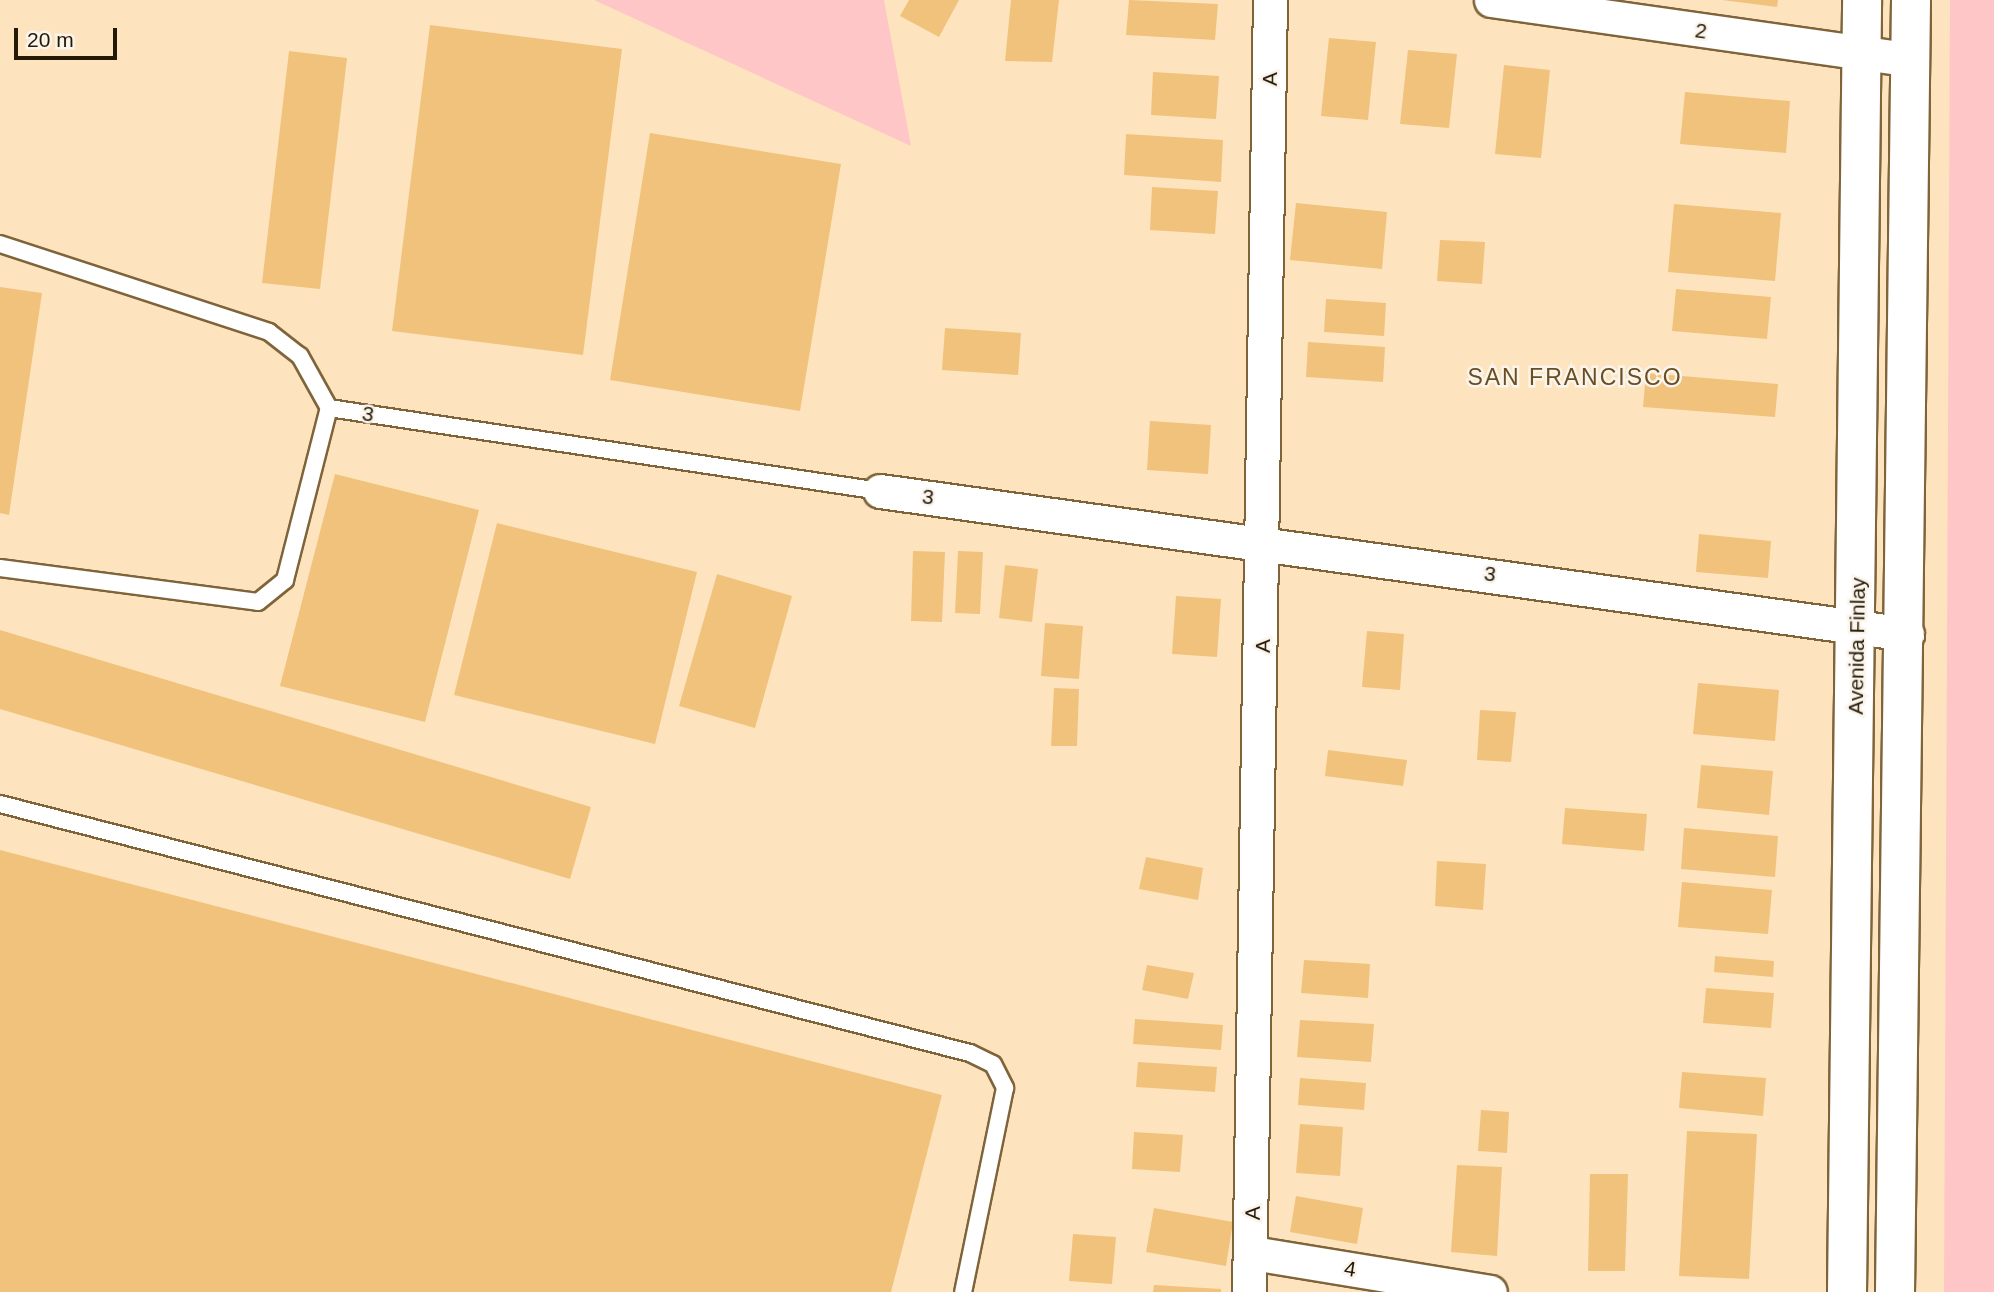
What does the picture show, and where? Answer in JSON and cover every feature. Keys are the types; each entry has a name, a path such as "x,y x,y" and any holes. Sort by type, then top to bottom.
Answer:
{"highway":[{"name":"Avenida Finlay","path":"1847,1292 1858,628 1862,0"},
{"path":"1895,1292 1907,634 1911,0"}],"street":[{"name":"A","path":"1249,1292 1252,1253 1265,541 1270,0"},
{"name":"2","path":"1491,0 1910,60"},
{"name":"3","path":"880,491 1265,541 1907,634"},
{"name":"4","path":"1252,1253 1490,1292"}],"lane":[{"path":"0,244 269,332 300,356 329,408 285,580 258,602 0,568"},
{"name":"3","path":"329,408 880,491"},
{"path":"0,804 970,1053 993,1064 1005,1088 964,1292"}],"shaded area":[{"path":"594,0 884,0 911,146"},
{"path":"1950,0 1994,0 1994,1292 1944,1292"}],"building":[{"path":"909,0 959,0 939,37 900,16"},
{"path":"1011,0 1059,0 1052,62 1005,61"},
{"path":"1129,0 1218,4 1215,40 1126,35"},
{"path":"1722,0 1778,0 1777,7"},
{"path":"430,25 622,49 583,355 392,331"},
{"path":"1329,38 1376,42 1368,120 1321,116"},
{"path":"1408,50 1457,54 1449,128 1400,124"},
{"path":"289,51 347,58 320,289 262,283"},
{"path":"1504,65 1550,70 1541,158 1495,154"},
{"path":"1153,72 1219,76 1216,119 1151,115"},
{"path":"1685,92 1790,101 1786,153 1680,144"},
{"path":"650,133 841,164 800,411 610,380"},
{"path":"1126,134 1223,140 1221,182 1124,175"},
{"path":"1152,187 1218,191 1215,234 1150,230"},
{"path":"1296,203 1387,212 1382,269 1290,260"},
{"path":"1674,204 1781,213 1775,281 1668,272"},
{"path":"1440,240 1485,242 1482,284 1437,281"},
{"path":"0,287 42,293 9,515 0,513"},
{"path":"1676,289 1771,297 1767,339 1672,331"},
{"path":"1326,299 1386,303 1384,336 1324,332"},
{"path":"945,328 1021,333 1018,375 942,370"},
{"path":"1308,342 1385,347 1383,382 1306,377"},
{"path":"1646,373 1778,384 1775,417 1643,407"},
{"path":"1150,421 1211,425 1208,474 1147,470"},
{"path":"335,474 479,510 425,722 280,686"},
{"path":"497,523 697,572 655,744 454,695"},
{"path":"1699,534 1771,541 1768,578 1696,572"},
{"path":"913,551 945,552 942,622 911,621"},
{"path":"958,551 983,552 980,614 955,613"},
{"path":"1005,565 1038,569 1032,622 999,618"},
{"path":"717,574 792,596 755,728 679,706"},
{"path":"1176,596 1221,599 1217,657 1172,654"},
{"path":"1045,623 1083,626 1079,679 1041,676"},
{"path":"0,630 591,807 570,879 0,709"},
{"path":"1367,631 1404,634 1400,690 1362,687"},
{"path":"1698,683 1779,690 1775,741 1693,734"},
{"path":"1054,688 1079,689 1077,746 1051,746"},
{"path":"1480,710 1516,712 1511,762 1477,760"},
{"path":"1328,750 1407,760 1403,786 1325,776"},
{"path":"1701,765 1773,771 1769,815 1697,808"},
{"path":"1565,808 1647,814 1644,851 1562,844"},
{"path":"1684,828 1778,836 1775,877 1681,869"},
{"path":"0,850 942,1095 891,1292 0,1292"},
{"path":"1146,857 1203,868 1198,900 1139,889"},
{"path":"1437,861 1486,864 1483,910 1435,906"},
{"path":"1682,882 1772,890 1768,934 1678,927"},
{"path":"1715,956 1774,961 1773,977 1714,972"},
{"path":"1304,960 1370,964 1368,998 1301,993"},
{"path":"1147,965 1194,973 1188,999 1142,990"},
{"path":"1706,988 1774,993 1771,1028 1703,1023"},
{"path":"1135,1019 1223,1025 1221,1050 1133,1044"},
{"path":"1300,1020 1374,1024 1371,1062 1297,1057"},
{"path":"1138,1062 1217,1067 1215,1092 1136,1087"},
{"path":"1682,1072 1766,1078 1763,1116 1679,1108"},
{"path":"1300,1078 1366,1083 1364,1110 1298,1105"},
{"path":"1481,1110 1509,1112 1507,1153 1478,1151"},
{"path":"1300,1124 1343,1127 1340,1176 1296,1173"},
{"path":"1687,1131 1757,1134 1749,1279 1679,1276"},
{"path":"1134,1132 1183,1135 1180,1172 1132,1169"},
{"path":"1457,1165 1502,1167 1497,1256 1451,1252"},
{"path":"1590,1174 1628,1174 1625,1271 1588,1271"},
{"path":"1296,1196 1363,1208 1357,1244 1290,1232"},
{"path":"1154,1208 1233,1222 1226,1266 1146,1252"},
{"path":"1073,1234 1116,1237 1112,1284 1069,1281"},
{"path":"1154,1285 1221,1289 1221,1292 1153,1292"}],"district":[{"name":"SAN FRANCISCO","path":"1575,377"}]}
